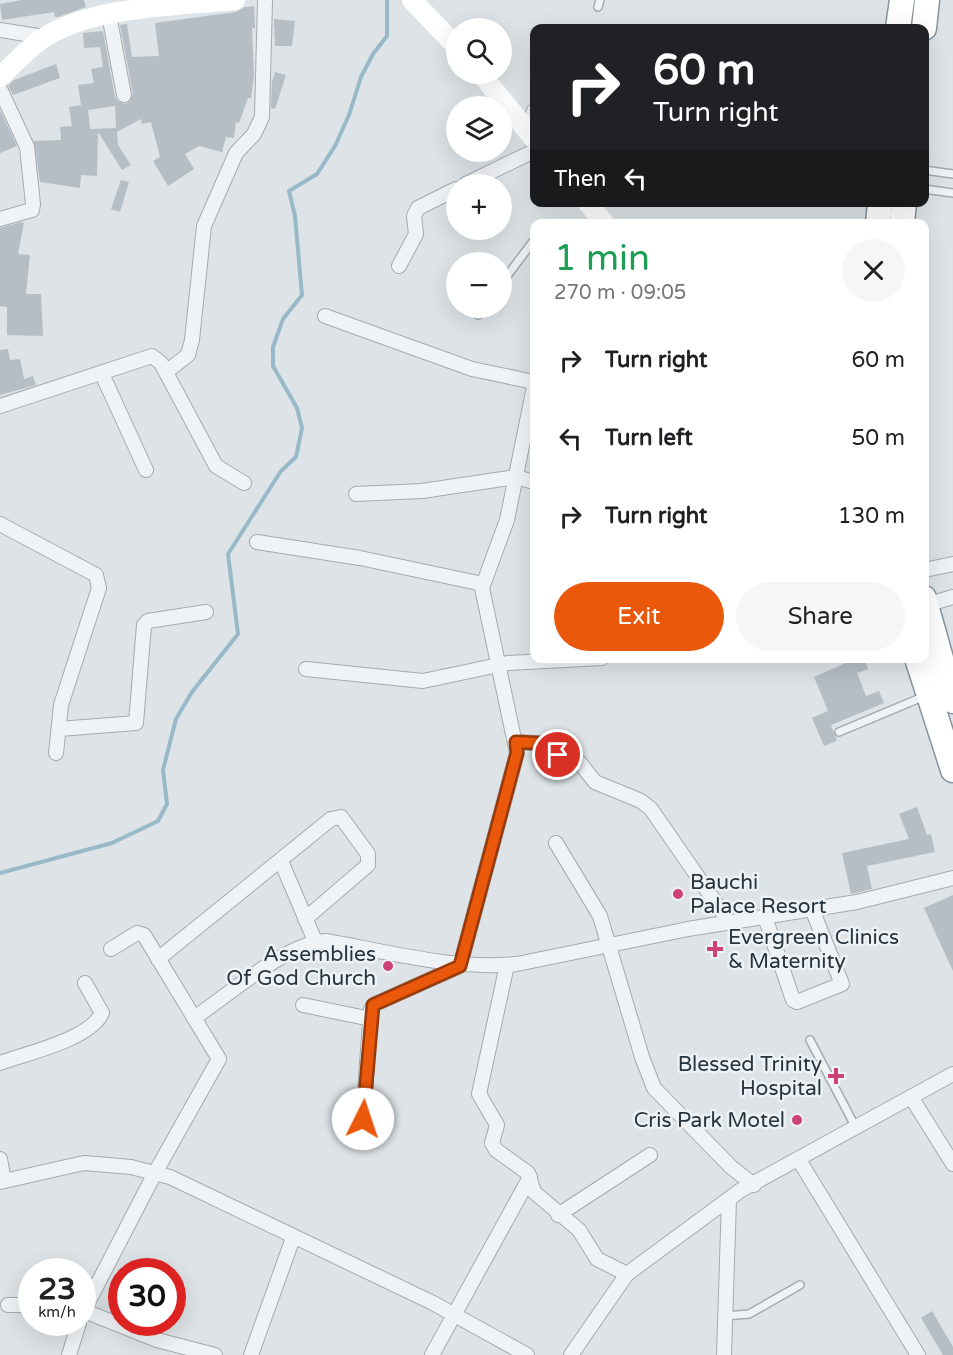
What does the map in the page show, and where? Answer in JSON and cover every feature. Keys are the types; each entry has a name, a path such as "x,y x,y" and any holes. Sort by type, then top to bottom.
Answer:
{"highway":[{"path":"899,24 902,0"},
{"path":"924,24 927,0"},
{"path":"929,636 941,678 953,770"},
{"path":"923,663 941,678"}],"street":[{"path":"0,77 44,37 72,24 109,15 235,0"},
{"path":"166,372 188,356 192,340 204,226 236,153 254,134 262,117 265,0"},
{"path":"418,3 446,35"},
{"path":"109,15 124,96"},
{"path":"0,30 44,37"},
{"path":"489,84 530,134"},
{"path":"0,89 27,147 33,204 28,212 0,219"},
{"path":"487,174 530,153"},
{"path":"399,266 416,234 414,216 418,208 446,194"},
{"path":"591,207 600,219"},
{"path":"325,316 472,369 530,381"},
{"path":"0,406 152,356 158,358 216,466 244,483"},
{"path":"102,374 146,470"},
{"path":"460,966 517,753 483,596 483,584 507,519 530,407"},
{"path":"356,494 422,491 516,477 530,481"},
{"path":"0,524 96,575 99,580 99,588 61,705 56,753"},
{"path":"257,542 360,558 483,584"},
{"path":"929,569 953,564"},
{"path":"929,600 953,597"},
{"path":"58,729 136,723 144,625 148,621 206,612"},
{"path":"306,669 423,681 499,664 530,662"},
{"path":"516,742 555,744 560,760 580,763 595,782 641,801 651,808 729,922"},
{"path":"158,958 337,817 341,818 368,854 368,865 305,919"},
{"path":"556,843 600,916 607,945 654,1088 731,1167 753,1185"},
{"path":"280,861 315,941"},
{"path":"194,1018 302,945 315,941 460,966 507,965 729,922 857,902 953,878"},
{"path":"765,917 793,999 797,1002 842,984 812,909"},
{"path":"96,1288 155,1173 219,1059 141,933 111,949"},
{"path":"507,965 479,1094 498,1125 492,1143 496,1150 531,1177"},
{"path":"363,1119 371,1019 375,1004 460,966"},
{"path":"0,1063 84,1032 100,1018 102,1014 100,1007 85,983"},
{"path":"303,1005 371,1019"},
{"path":"571,1355 627,1274 729,1199 953,1074"},
{"path":"911,1097 953,1164"},
{"path":"558,1215 650,1155"},
{"path":"0,1159 2,1181 84,1163 131,1167 170,1177 454,1316 527,1355"},
{"path":"799,1160 918,1355"},
{"path":"531,1177 529,1185 534,1192 558,1215 579,1230 597,1259 627,1274"},
{"path":"432,1355 531,1177"},
{"path":"724,1355 729,1199"},
{"path":"251,1355 293,1238"},
{"path":"8,1305 18,1305"},
{"path":"96,1320 157,1340 214,1355"},
{"path":"69,1355 75,1336"}],"lane":[{"path":"929,171 953,174"},
{"path":"929,190 953,193"},
{"path":"512,269 530,245"},
{"path":"839,732 941,678"},
{"path":"810,1040 855,1128"},
{"path":"725,1316 748,1314 800,1285"}],"building":[{"path":"22,0 84,0 86,7 58,17 55,17 54,12 2,20 0,4"},
{"path":"254,6 255,28 252,28 254,75 251,98 248,98 239,123 236,122 234,138 226,137 222,152 199,146 185,154 194,169 168,186 153,161 160,157 151,122 142,124 141,119 117,132 118,145 131,165 122,170 98,132 97,176 81,175 80,188 40,182 34,141 61,140 60,127 72,126 69,107 81,105 78,85 94,83 91,69 103,67 100,47 84,48 83,33 103,31 115,97 125,104 130,101 133,94 120,25 127,24 132,57 159,56 155,23 236,12 245,7","holes":["115,106 116,128 90,129 88,110"]},
{"path":"274,19 295,21 292,46 275,46"},
{"path":"56,64 60,78 13,95 8,86 14,80"},
{"path":"275,72 286,75 275,109 271,108 272,82"},
{"path":"0,110 17,146 0,153"},
{"path":"121,180 129,182 120,212 111,209"},
{"path":"24,223 18,254 30,255 26,294 41,294 43,336 7,335 7,307 0,306 0,228"},
{"path":"8,349 10,360 20,359 24,379 33,376 36,385 0,395 0,350"},
{"path":"846,663 866,663 868,669 857,673 866,696 879,691 884,703 831,725 837,741 824,746 812,718 828,711 814,677"},
{"path":"917,807 927,835 931,834 935,852 867,866 872,889 851,894 842,853 909,839 899,814"},
{"path":"953,895 953,971 924,908"},
{"path":"932,1311 953,1347 953,1355 943,1355 921,1318"}],"waterway":[{"path":"0,873 112,843 158,821 167,804 163,770 176,719 192,692 238,634 228,554 281,471 296,457 302,428 297,408 273,366 273,347 283,319 302,295 295,216 289,191 317,174 335,146 349,115 361,77 373,54 387,36 387,0"}],"place":[{"name":"Bauchi Palace Resort","path":"678,894"},
{"name":"Evergreen Clinics & Maternity","path":"715,949"},
{"name":"Assemblies Of God Church","path":"388,966"},
{"name":"Blessed Trinity Hospital","path":"836,1076"},
{"name":"Cris Park Motel","path":"797,1120"}],"route":[{"path":"363,1119 373,1005 460,966 483,870 517,753 516,742 555,744 558,748 558,755"}]}
